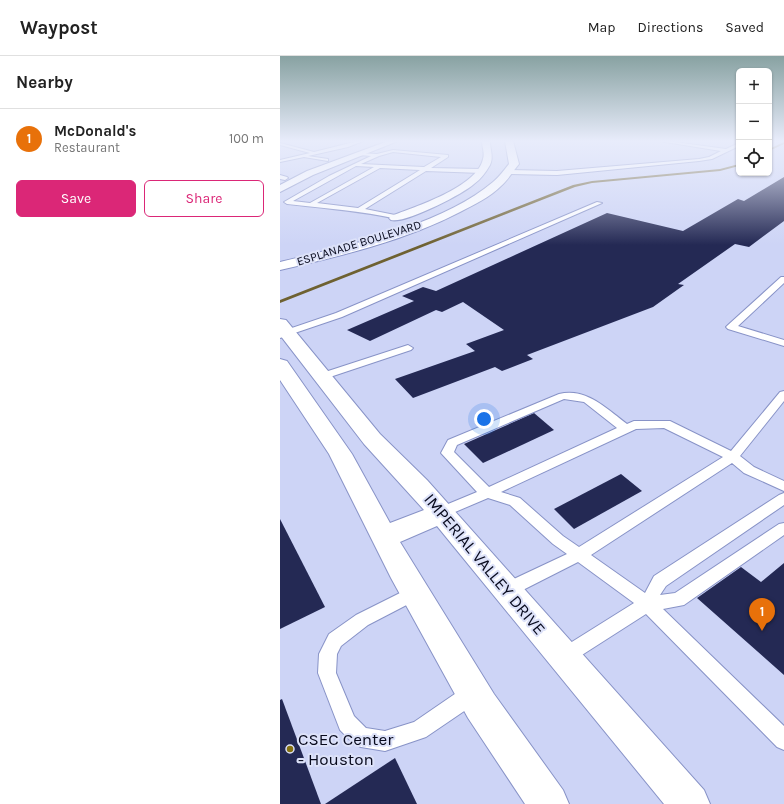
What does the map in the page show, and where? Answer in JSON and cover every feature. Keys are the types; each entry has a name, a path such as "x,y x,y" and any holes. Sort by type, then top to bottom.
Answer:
{"main road":[{"path":"280,189 306,176"},
{"name":"ESPLANADE BOULEVARD","path":"376,225 451,194 477,176"},
{"name":"ESPLANADE BOULEVARD","path":"280,266 379,239 440,217 491,190 506,176"},
{"name":"ESPLANADE BOULEVARD","path":"280,256 326,244"},
{"name":"IMPERIAL VALLEY DRIVE","path":"282,331 323,376 372,439 418,486 690,804"},
{"path":"280,365 340,454 414,593 474,693 549,804"},
{"path":"384,537 441,513"}],"lane":[{"path":"332,176 287,202 358,210 398,217"},
{"path":"310,205 362,176"},
{"path":"358,210 415,176"},
{"path":"296,180 348,184"},
{"path":"282,331 339,315 600,203"},
{"path":"784,278 731,328 784,343"},
{"path":"323,376 408,348"},
{"path":"507,590 579,555 733,457 784,394"},
{"path":"626,429 588,400 577,397 563,396 472,434 452,444 447,453 487,493 515,501 558,540 647,604 784,740"},
{"path":"441,513 634,425 666,424 733,457 749,470 784,486"},
{"path":"647,604 660,580 784,498"},
{"path":"564,657 647,604 678,600 784,528"},
{"path":"414,593 362,620 335,640 328,654 327,673 347,723 361,737 386,741 419,730 474,693"}],"building":[{"path":"784,177 784,221 749,247 735,244 678,284 684,285 653,307 527,355 533,359 502,371 495,367 413,398 395,379 475,351 466,344 504,330 463,302 442,312 436,310 370,341 347,330 414,301 402,296 423,287 436,291 607,213 683,231 738,199 744,201"},
{"path":"534,413 554,430 483,463 464,444"},
{"path":"621,474 642,491 574,529 554,509"},
{"path":"280,519 325,607 280,629"},
{"path":"784,563 784,675 697,598 741,567 761,582"},
{"name":"CSEC Center - Houston","path":"282,699 321,804 280,804 280,700"},
{"name":"CSEC Center - Houston","path":"395,758 417,804 325,804"}],"waterway":[{"path":"280,302 574,186 592,182 657,176"}],"place":[{"name":"McDonald's","path":"762,631"},
{"name":"CSEC Center - Houston","path":"290,749"}]}
